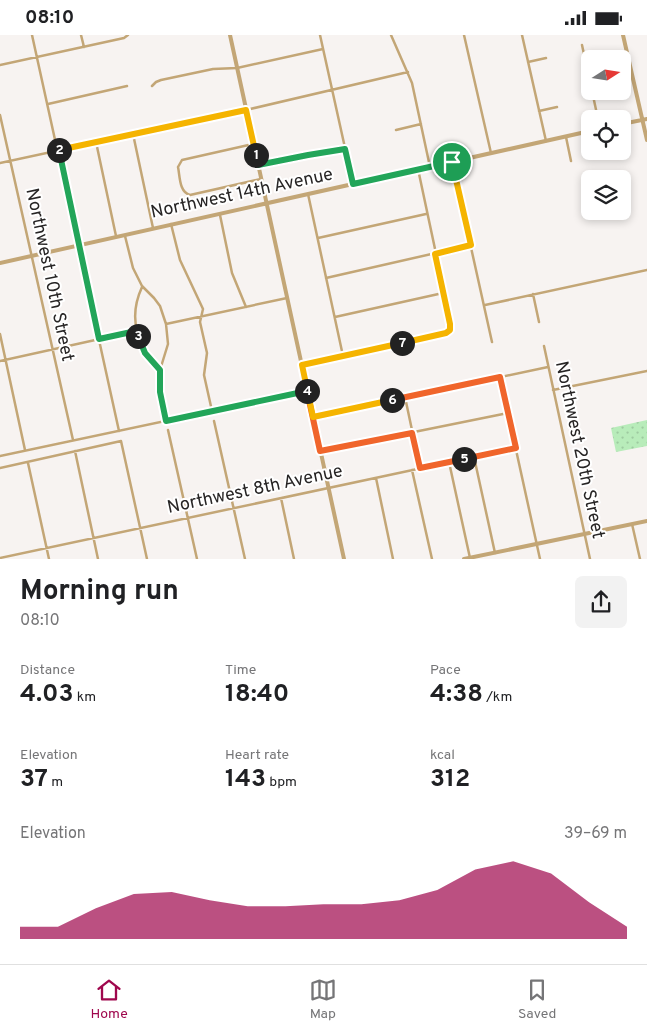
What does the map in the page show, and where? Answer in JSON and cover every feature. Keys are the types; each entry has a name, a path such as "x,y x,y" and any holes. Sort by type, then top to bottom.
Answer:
{"street":[{"path":"32,35 119,431"},
{"path":"82,35 84,47"},
{"path":"0,65 84,47 128,35"},
{"path":"230,35 344,559"},
{"path":"320,35 353,184"},
{"path":"391,35 412,83 430,167"},
{"path":"464,35 491,153"},
{"path":"522,35 546,141"},
{"path":"623,35 645,119 647,140"},
{"path":"582,45 583,50"},
{"path":"152,86 156,82 170,78 213,69 237,68 323,49"},
{"path":"528,62 546,58"},
{"path":"0,163 408,73"},
{"path":"48,104 127,86"},
{"path":"539,111 556,107"},
{"name":"Northwest 10th Street","path":"0,115 73,440"},
{"path":"631,122 645,119"},
{"path":"396,130 421,125"},
{"name":"Northwest 14th Avenue","path":"0,263 581,133"},
{"path":"133,134 153,228"},
{"path":"566,137 571,161"},
{"path":"96,142 116,236"},
{"path":"253,144 182,160 179,163 183,190 190,195 261,179"},
{"path":"258,165 345,149"},
{"path":"452,162 492,342"},
{"path":"302,365 446,333 450,330 418,169"},
{"path":"308,194 343,355"},
{"path":"318,238 426,214"},
{"path":"220,215 232,273 246,307"},
{"path":"171,224 180,260 203,309 200,322 206,353 204,375 212,411"},
{"path":"125,234 133,268 142,286 160,306 166,324 168,344 160,370 160,392 166,421"},
{"path":"326,278 471,245"},
{"path":"484,305 647,270"},
{"path":"142,286 136,309 136,331 145,353 160,370"},
{"path":"335,317 443,293"},
{"path":"533,294 538,321"},
{"path":"166,324 286,298"},
{"path":"0,361 136,331"},
{"path":"0,334 25,450"},
{"name":"Northwest 20th Street","path":"544,346 590,559"},
{"path":"313,417 548,367"},
{"path":"553,390 647,371"},
{"path":"500,377 540,559"},
{"path":"0,456 307,391"},
{"path":"405,397 420,468"},
{"path":"320,451 508,413"},
{"path":"214,421 245,559"},
{"path":"168,430 197,559"},
{"path":"0,468 121,441 147,559"},
{"name":"Northwest 8th Avenue","path":"0,558 516,448"},
{"path":"75,451 98,559"},
{"path":"474,457 495,553"},
{"path":"28,462 49,559"},
{"path":"449,462 470,558"},
{"path":"412,470 432,559"},
{"path":"376,478 393,559"},
{"path":"281,498 294,559"},
{"path":"464,559 647,521"},
{"path":"632,524 640,559"}],"green space":[{"path":"647,420 647,446 616,452 611,428"}],"route":[{"path":"452,162 353,184 345,149 258,165 246,110 58,151 99,339 136,331 145,353 160,370 160,392 166,421 307,391 308,395 313,417 320,451 412,433 420,468 516,448 500,377 313,417 310,406 308,395 302,365 446,333 450,330 435,254 471,245 452,162"}]}
